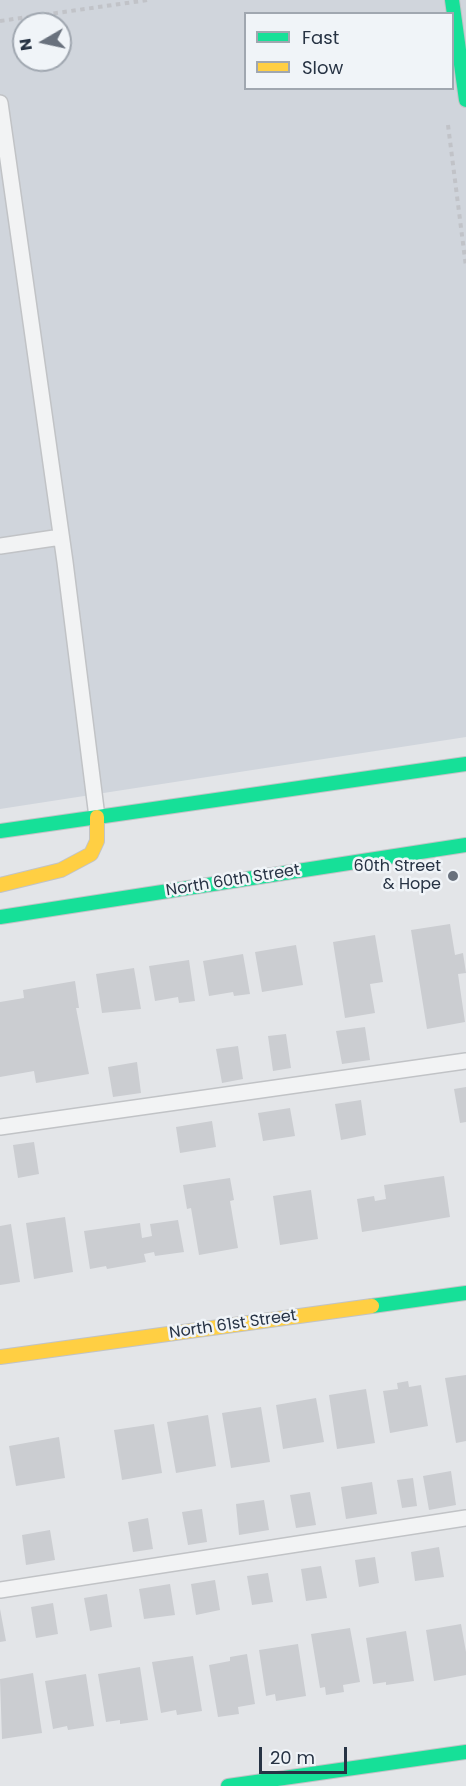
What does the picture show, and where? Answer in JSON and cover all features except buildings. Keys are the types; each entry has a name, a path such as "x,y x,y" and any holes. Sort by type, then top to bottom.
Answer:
{"main road":[{"path":"454,14 466,100"},
{"path":"0,831 466,764"},
{"path":"0,885 61,870 91,854 98,841 97,818"},
{"name":"North 60th Street","path":"0,917 466,845"},
{"name":"North 61st Street","path":"0,1357 466,1293"},
{"path":"228,1786 466,1752"}],"lane":[{"path":"0,103 61,537 97,818"},
{"path":"0,546 61,537"},
{"path":"0,1127 466,1061"},
{"path":"0,1590 466,1518"}],"path":[{"path":"0,21 148,0"},
{"path":"446,114 466,267"}],"shaded area":[{"path":"0,0 466,0 466,737 0,809"}],"traffic: fast":[{"path":"452,0 454,12"},
{"path":"454,14 466,100"},
{"path":"0,831 466,764"},
{"path":"0,917 466,845"},
{"path":"372,1306 466,1293"},
{"path":"228,1786 466,1752"}],"traffic: slow":[{"path":"0,885 61,870 91,854 97,841 97,817"},
{"path":"0,1357 372,1306"}],"place":[{"name":"60th Street & Hope","path":"453,876"}]}
